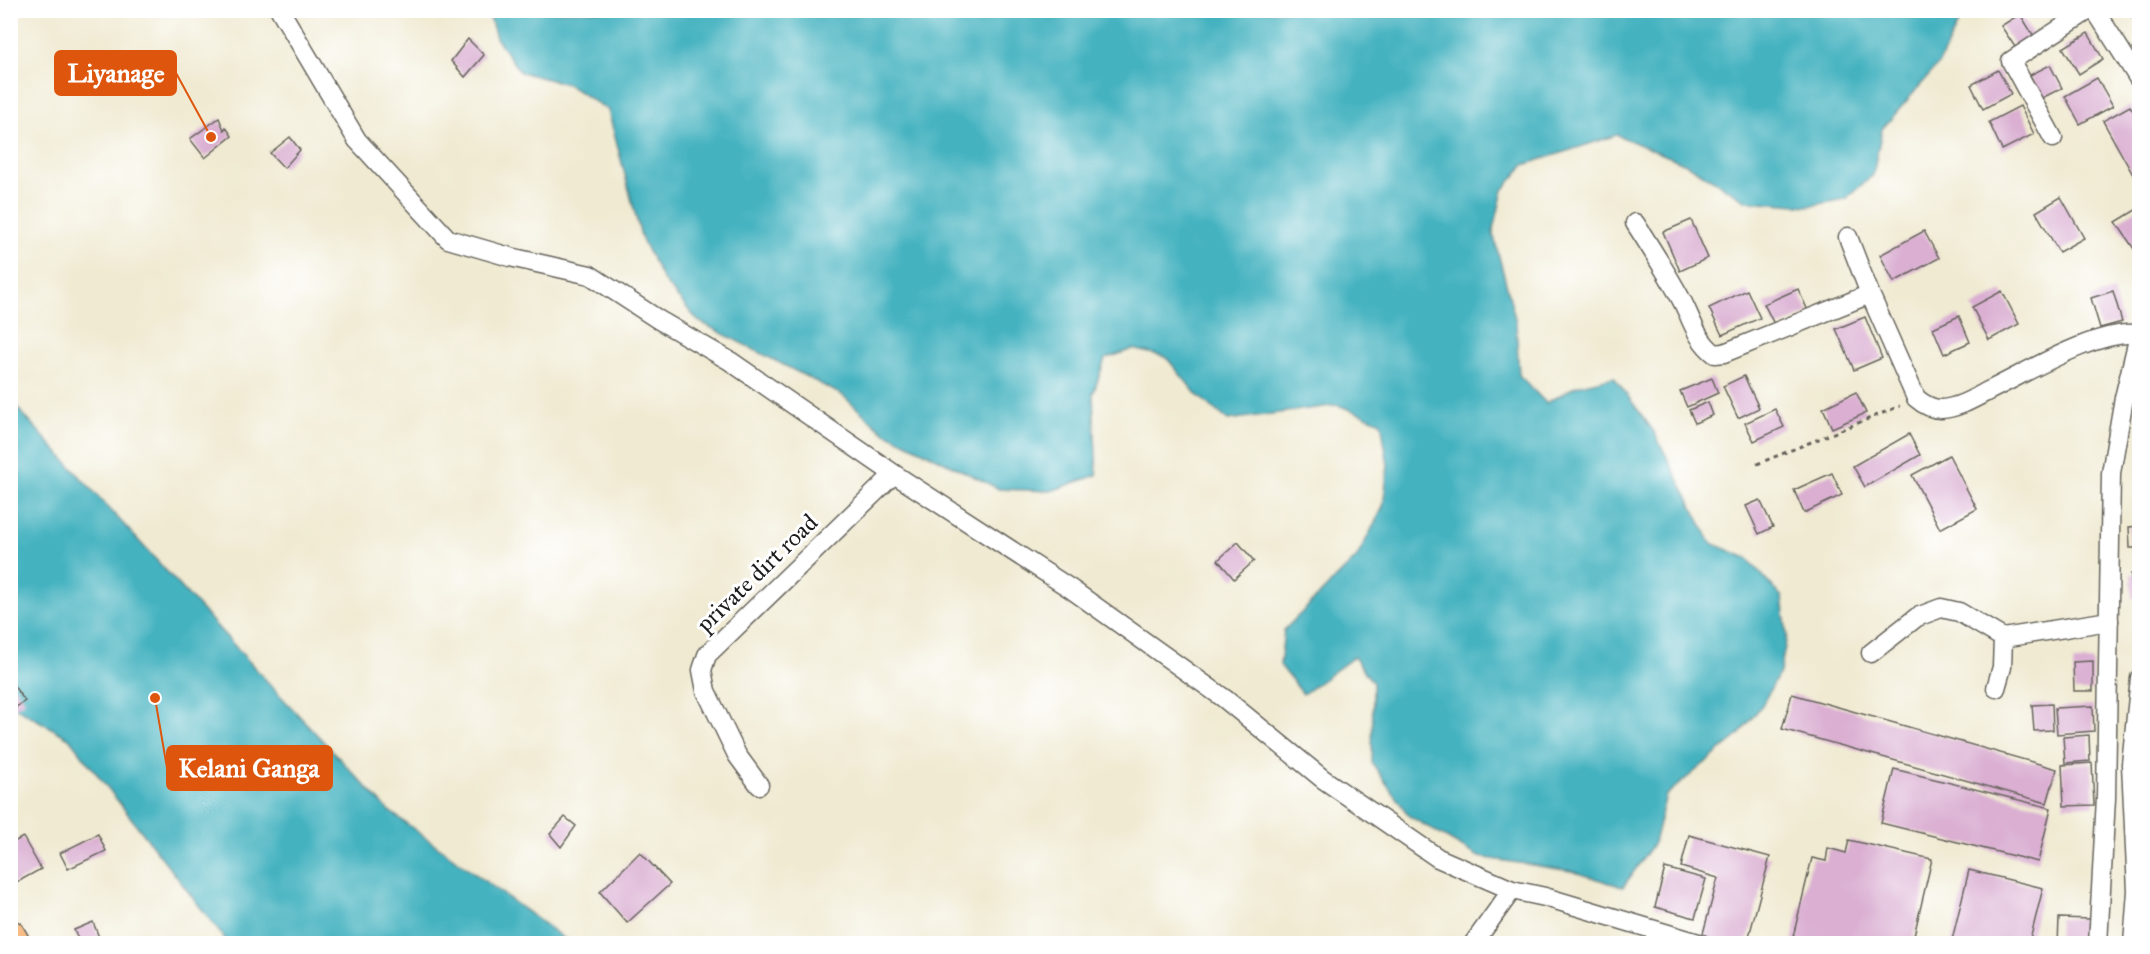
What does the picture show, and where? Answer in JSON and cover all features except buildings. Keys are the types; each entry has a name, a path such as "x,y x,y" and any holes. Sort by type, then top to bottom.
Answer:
{"main road":[{"path":"10,935 15,944"}],"street":[{"path":"280,10 357,140 448,239 510,257 590,275 659,320 730,361 894,474 1071,589 1225,699 1323,779 1438,858 1512,890 1545,897 1702,944"},
{"path":"2053,138 2011,61 2089,10"},
{"path":"2095,10 2139,81"},
{"path":"1635,223 1682,300 1698,336 1715,354 1724,353 1870,294"},
{"path":"1848,237 1916,399 1926,406 1940,409 1961,405 2072,350 2110,336 2139,332 2124,398 2111,473 2106,798 2098,944"},
{"name":"private dirt road","path":"759,785 737,755 706,691 702,670 707,656 894,474"},
{"path":"1871,653 1917,617 1941,608 1959,612 2003,638 2109,621"},
{"path":"1996,688 2002,667 2003,638"},
{"path":"2133,944 2138,891 2135,764 2139,678"},
{"path":"1473,944 1512,890"}],"path":[{"path":"1757,464 1916,399"}],"water":[{"path":"1964,10 1938,65 1882,129 1873,175 1845,199 1809,206 1747,201 1686,164 1617,135 1524,165 1503,190 1493,233 1516,322 1519,375 1546,403 1576,386 1614,377 1654,432 1711,543 1747,558 1782,597 1787,636 1780,672 1762,705 1739,735 1666,795 1654,843 1623,887 1571,871 1479,857 1409,816 1372,763 1373,683 1354,657 1303,694 1280,665 1284,630 1357,557 1383,507 1388,465 1381,422 1338,405 1228,420 1197,395 1166,357 1133,349 1105,359 1093,394 1097,475 1051,491 999,489 884,432 842,395 698,321 663,280 642,240 608,110 567,84 520,72 496,38 488,11"},
{"path":"10,400 388,810 570,943 228,943 69,738 11,705"}],"place":[{"name":"Liyanage","path":"211,137"},
{"name":"Kelani Ganga","path":"155,698"}]}
